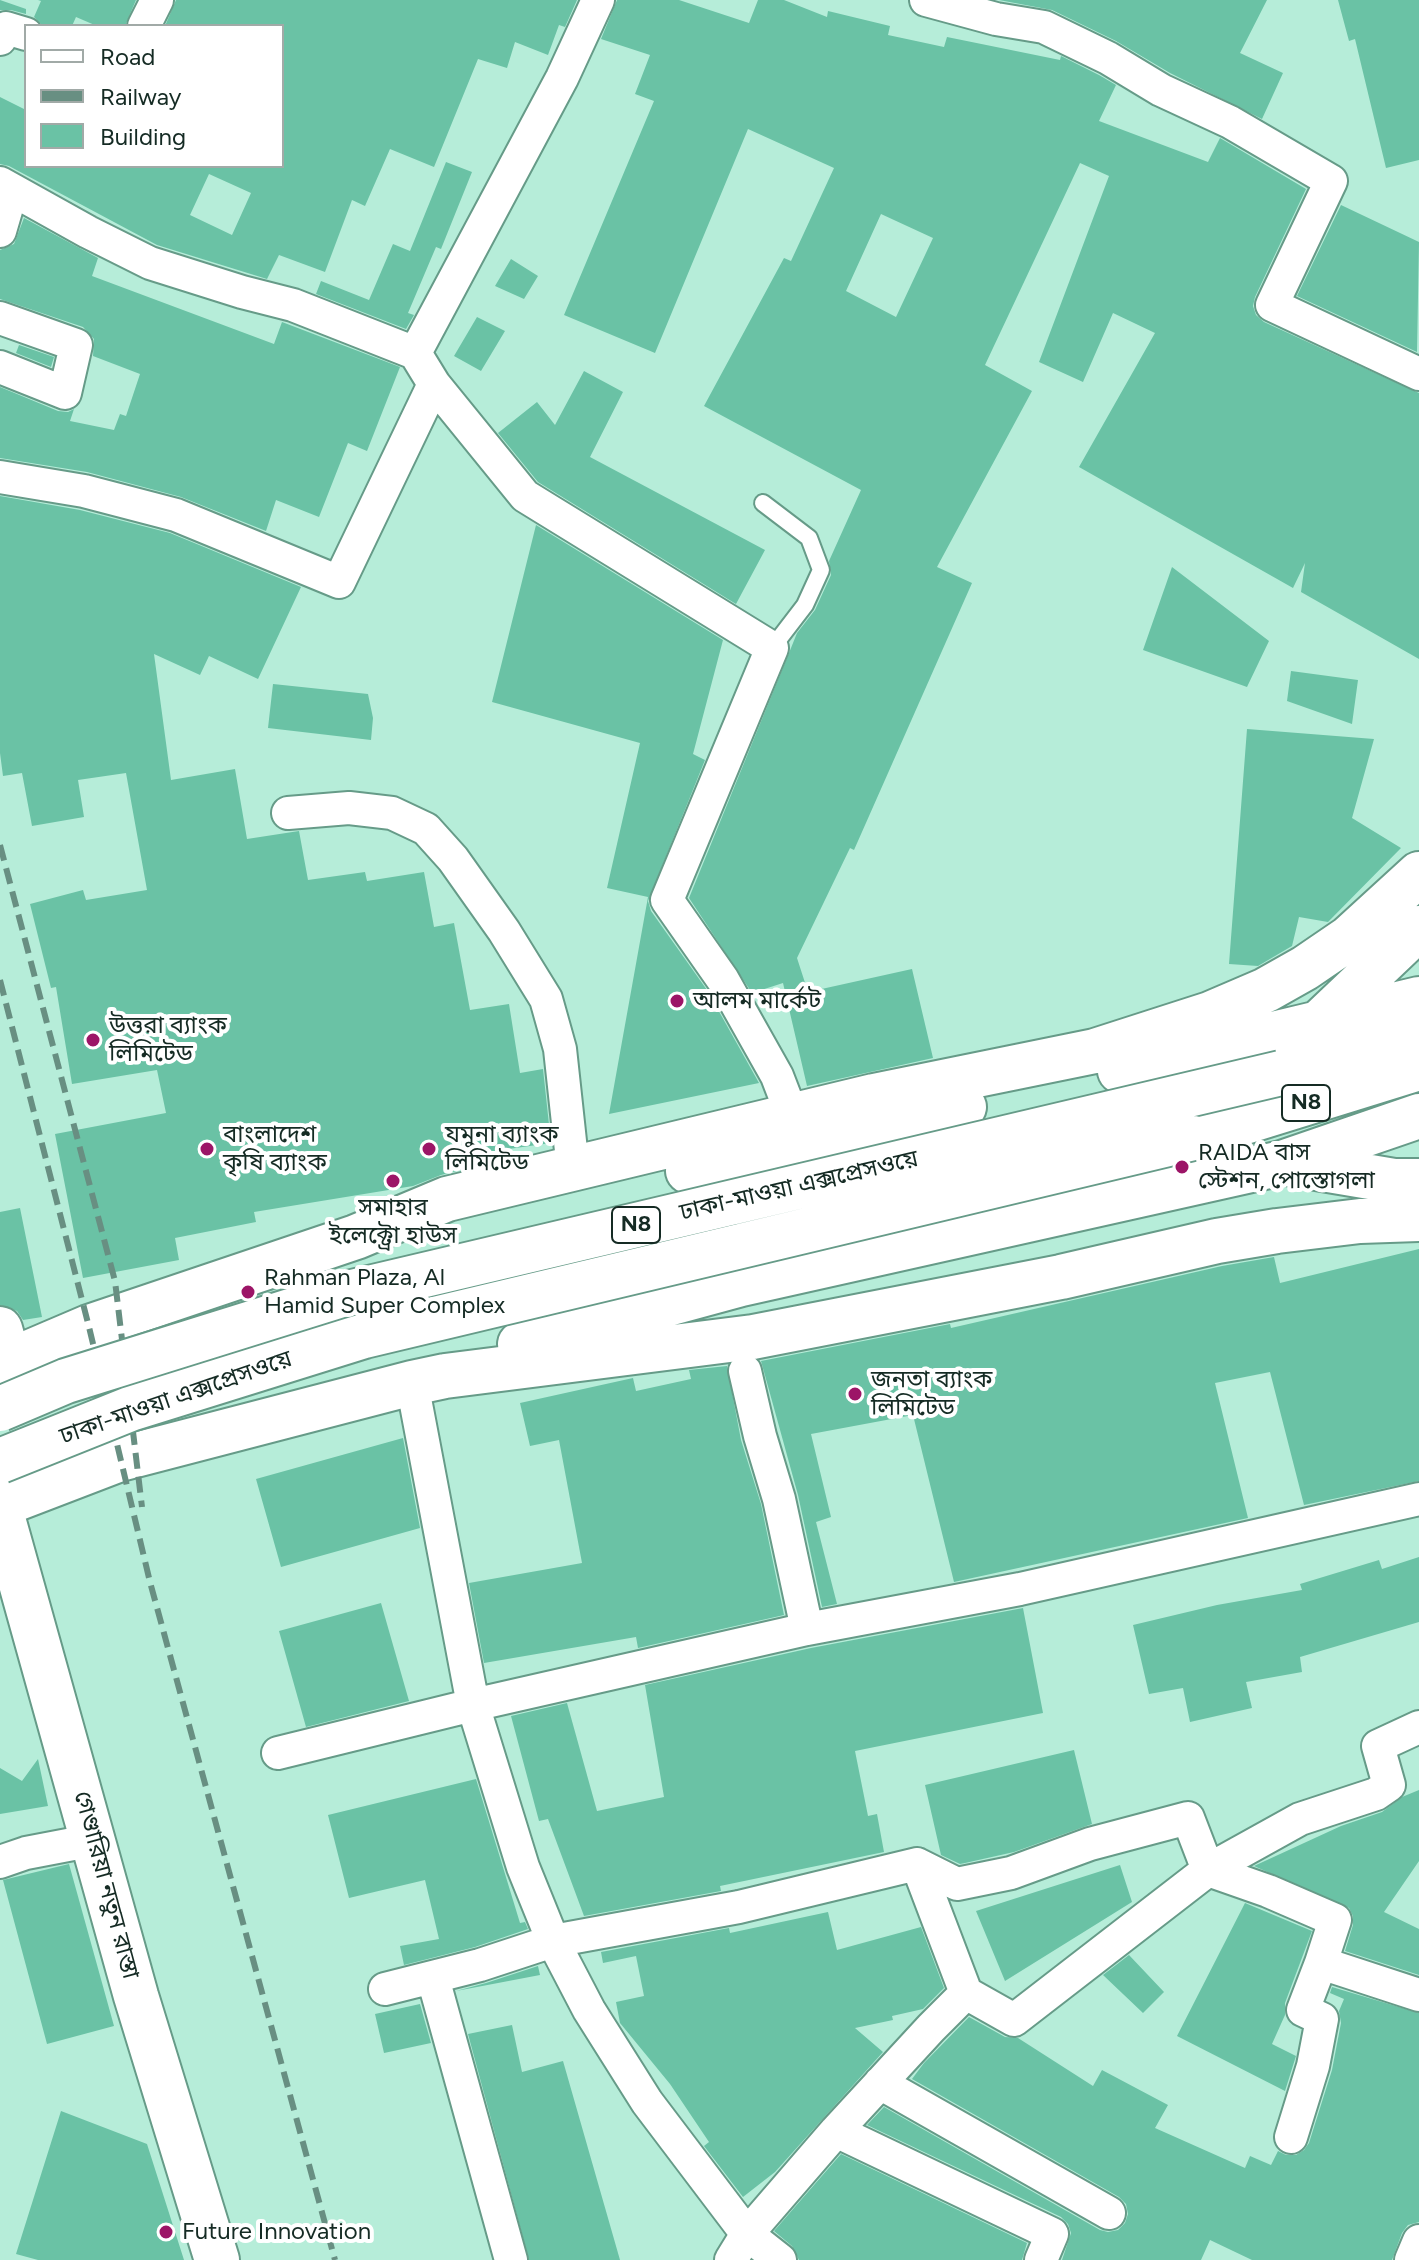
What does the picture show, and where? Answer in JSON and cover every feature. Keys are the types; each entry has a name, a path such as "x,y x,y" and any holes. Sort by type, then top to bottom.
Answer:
{"main road":[{"path":"0,1493 3,1352 214,1287 356,1237 447,1199 792,1115 1095,1051 1210,1014 1266,990 1305,968 1349,938 1419,874"},
{"path":"1281,1073 1317,1025 1419,928"},
{"path":"356,1237 389,1236 592,1194 1419,999"},
{"name":"N8","path":"1281,1073 1419,1028"},
{"name":"N8","path":"1193,1138 1419,1068"},
{"name":"ঢাকা-মাওয়া এক্সপ্রেসওয়ে","path":"0,1409 66,1381 348,1293 1281,1073"},
{"path":"428,1379 482,1355 741,1284 1282,1163 1419,1116"},
{"path":"1193,1138 1282,1163 1394,1181 1419,1181"},
{"name":"ঢাকা-মাওয়া এক্সপ্রেসওয়ে","path":"0,1461 130,1409 364,1336 1193,1138"},
{"path":"0,1507 120,1459 428,1379 753,1337 1277,1231 1360,1221 1419,1219"},
{"name":"গেণ্ডারিয়া নতুন রাস্তা","path":"0,1507 136,1996 217,2260"}],"street":[{"path":"145,24 157,0"},
{"path":"415,353 562,78 598,0"},
{"path":"926,0 996,19 1044,27 1108,58 1161,90 1230,122 1331,181 1272,305 1419,374"},
{"path":"0,39 6,28 24,33"},
{"path":"0,231 6,186 150,263 293,305 415,353 434,384 525,496 772,648 667,900 723,980 777,1076 792,1115"},
{"path":"0,318 76,345 65,393 0,367"},
{"path":"0,477 84,491 176,515 339,582 434,384"},
{"path":"288,813 349,808 392,813 426,829 453,859 504,931 546,999 560,1049 573,1169"},
{"path":"745,1371 779,1499 807,1629"},
{"path":"428,1379 473,1705 523,1867 553,1941 589,2010 739,2247 780,2260"},
{"path":"278,1753 807,1629 1020,1589 1419,1499"},
{"path":"917,1864 966,1993 1014,2020 1208,1870 1300,1819 1376,1794 1389,1785 1378,1746 1419,1727"},
{"path":"385,1989 433,1978 553,1941 739,1907 917,1864 957,1884 1011,1873 1090,1844 1188,1818 1208,1870 1268,1891 1335,1920 1303,2010 1322,2019 1313,2066 1291,2137"},
{"path":"0,1862 26,1853 94,1840"},
{"path":"1321,1963 1419,1995"},
{"path":"433,1978 511,2260"},
{"path":"739,2247 836,2131 966,1993"},
{"path":"880,2083 1109,2213"},
{"path":"836,2131 1052,2234 1041,2260"},
{"path":"1411,2260 1419,2241"}],"lane":[{"path":"763,503 809,538 821,570 805,605 772,648"}],"building":[{"path":"0,0 26,9 26,14 0,10"},
{"path":"38,0 136,0 126,24 92,24 76,17 73,24 41,24 34,17 41,1"},
{"path":"176,0 577,0 565,27 559,25 548,55 515,42 507,68 478,59 434,167 390,149 365,206 352,200 325,272 279,255 267,279 157,245 0,164 0,97 24,109 24,168 284,168 284,24 166,24","holes":["209,174 251,193 232,235 190,215"]},
{"path":"617,0 679,0 749,23 758,0 784,0 827,17 828,11 890,26 888,35 944,47 947,37 1060,60 1061,56 1116,85 1099,121 1208,162 1220,138 1306,189 1255,297 1253,306 1256,315 1264,322 1419,393 1419,659 1301,592 1305,563 1293,588 1079,467 1155,333 1113,313 1083,382 1039,362 1109,176 1080,163 985,365 1032,391 937,567 972,583 854,850 850,848 797,958 808,992 912,969 933,1058 807,1086 783,983 752,993 689,898 797,633 815,610 831,575 829,561 861,490 704,406 784,258 791,261 834,168 748,129 655,353 564,315 654,101 635,94 650,55 601,39","holes":["881,214 933,238 896,317 846,291"]},
{"path":"999,0 1267,0 1240,53 1283,73 1262,119 1052,10"},
{"path":"1338,0 1419,0 1419,160 1386,168 1355,39 1349,41"},
{"path":"446,162 472,172 441,249 436,247 408,313 414,315 406,329 316,294 321,281 369,300 393,244 410,251"},
{"path":"1341,205 1419,242 1417,352 1297,296"},
{"path":"24,218 98,258 92,276 274,344 282,322 400,367 367,451 348,443 319,517 276,500 266,531 181,497 87,472 0,458 0,387 58,411 74,409 70,421 114,430 120,414 126,416 140,374 93,356 94,339 83,327 0,299 0,250 14,244"},
{"path":"511,259 538,276 524,299 495,286"},
{"path":"477,317 505,331 481,371 454,356"},
{"path":"19,345 54,357 51,367 16,353"},
{"path":"584,371 623,392 590,457 765,550 736,604 538,482 498,433 537,402 555,425"},
{"path":"0,496 80,510 170,533 301,587 258,679 209,656 200,675 154,654 171,780 235,769 247,839 299,831 308,880 365,872 367,881 424,872 434,927 454,923 470,1010 509,1004 520,1073 543,1069 551,1143 466,1155 468,1168 413,1186 254,1212 256,1222 175,1238 179,1260 83,1278 55,1134 166,1113 157,1070 72,1084 56,987 51,988 30,904 83,890 86,900 147,890 126,773 78,780 84,817 32,826 22,773 3,776 0,753"},
{"path":"536,525 723,640 693,754 705,760 648,901 651,911 707,990 759,1083 609,1114 648,897 607,888 640,743 492,702"},
{"path":"1172,567 1269,641 1247,687 1143,650"},
{"path":"1291,671 1358,680 1352,724 1287,701"},
{"path":"273,684 368,694 373,718 371,740 268,728"},
{"path":"1247,729 1374,739 1352,818 1401,848 1328,922 1299,917 1292,946 1258,966 1229,964"},
{"path":"20,1208 42,1317 23,1320 17,1311 0,1305 0,1212"},
{"path":"1419,1249 1419,1481 1304,1505 1270,1372 1215,1383 1248,1518 954,1582 913,1415 811,1434 831,1517 816,1522 837,1604 822,1607 798,1495 761,1361 950,1324 951,1328 1274,1257 1280,1283"},
{"path":"727,1366 741,1440 761,1504 784,1615 638,1648 636,1637 484,1663 469,1583 582,1563 559,1440 530,1446 520,1403 633,1378 636,1391 691,1379 689,1370"},
{"path":"403,1438 420,1528 281,1567 256,1479"},
{"path":"1419,1557 1419,1622 1300,1657 1302,1672 1246,1682 1252,1708 1190,1722 1183,1688 1149,1694 1133,1625 1217,1605 1302,1590 1300,1584 1379,1560 1382,1569"},
{"path":"381,1603 409,1701 306,1727 279,1631"},
{"path":"1023,1608 1043,1713 855,1751 868,1816 877,1814 884,1852 720,1886 721,1891 584,1916 548,1819 539,1821 511,1716 567,1703 597,1811 664,1797 645,1685 811,1648"},
{"path":"1074,1750 1092,1824 1014,1852 965,1863 960,1864 941,1855 925,1785"},
{"path":"38,1759 48,1806 0,1814 0,1768 22,1781"},
{"path":"476,1779 520,1923 525,1922 528,1929 475,1947 404,1965 400,1946 439,1939 425,1880 349,1898 328,1815"},
{"path":"1419,1790 1419,1861 1384,1912 1419,1929 1419,1975 1345,1951 1353,1925 1349,1908 1254,1866 1341,1826 1382,1812 1402,1797"},
{"path":"69,1864 114,2026 47,2044 3,1880"},
{"path":"1120,1865 1132,1902 1005,1981 976,1911"},
{"path":"1245,1903 1312,1931 1285,2003 1285,2015 1272,2044 1296,2056 1285,2091 1177,2036"},
{"path":"828,1912 837,1950 921,1927 944,1988 923,2009 892,2016 893,2020 855,2028 883,2052 775,2172 743,2197 704,2146 709,2142 670,2084 620,2023 616,2002 644,1996 636,1956 603,1963 601,1952 729,1928 730,1933"},
{"path":"1129,1955 1164,1992 1143,2013 1103,1975"},
{"path":"538,1966 540,1975 456,1991 486,1983"},
{"path":"1332,1987 1419,2013 1419,2222 1408,2225 1402,2233 1392,2260 1252,2260 1210,2240 1201,2260 1062,2260 1071,2233 1061,2217 867,2125 884,2107 1100,2230 1118,2230 1128,2214 1126,2204 1119,2197 912,2079 924,2063 969,2017 1005,2037 1018,2038 1093,2086 1102,2070 1168,2105 1155,2128 1245,2168 1250,2156 1271,2165 1278,2151 1296,2155 1309,2143 1332,2070 1341,2023 1339,2011 1344,1999 1330,1993"},
{"path":"420,2004 431,2043 384,2053 375,2014"},
{"path":"512,2025 522,2072 563,2061 620,2260 529,2260 468,2034"},
{"path":"61,2111 147,2144 184,2260 38,2260 16,2254"},
{"path":"841,2154 1027,2243 1022,2260 799,2260 792,2246 774,2231"}],"railway":[{"path":"0,845 115,1281 142,1507"},
{"path":"0,980 89,1327 150,1582 335,2260"}],"place":[{"name":"আলম মার্কেট","path":"677,1001"},
{"name":"উত্তরা ব্যাংক লিমিটেড","path":"93,1040"},
{"name":"বাংলাদেশ কৃষি ব্যাংক","path":"207,1149"},
{"name":"যমুনা ব্যাংক লিমিটেড","path":"429,1149"},
{"name":"RAIDA বাস স্টেশন, পোস্তোগলা","path":"1182,1167"},
{"name":"সমাহার ইলেক্ট্রো হাউস","path":"393,1181"},
{"name":"Rahman Plaza, Al Hamid Super Complex","path":"248,1292"},
{"name":"জনতা ব্যাংক লিমিটেড","path":"855,1394"},
{"name":"Future Innovation","path":"166,2232"}]}
